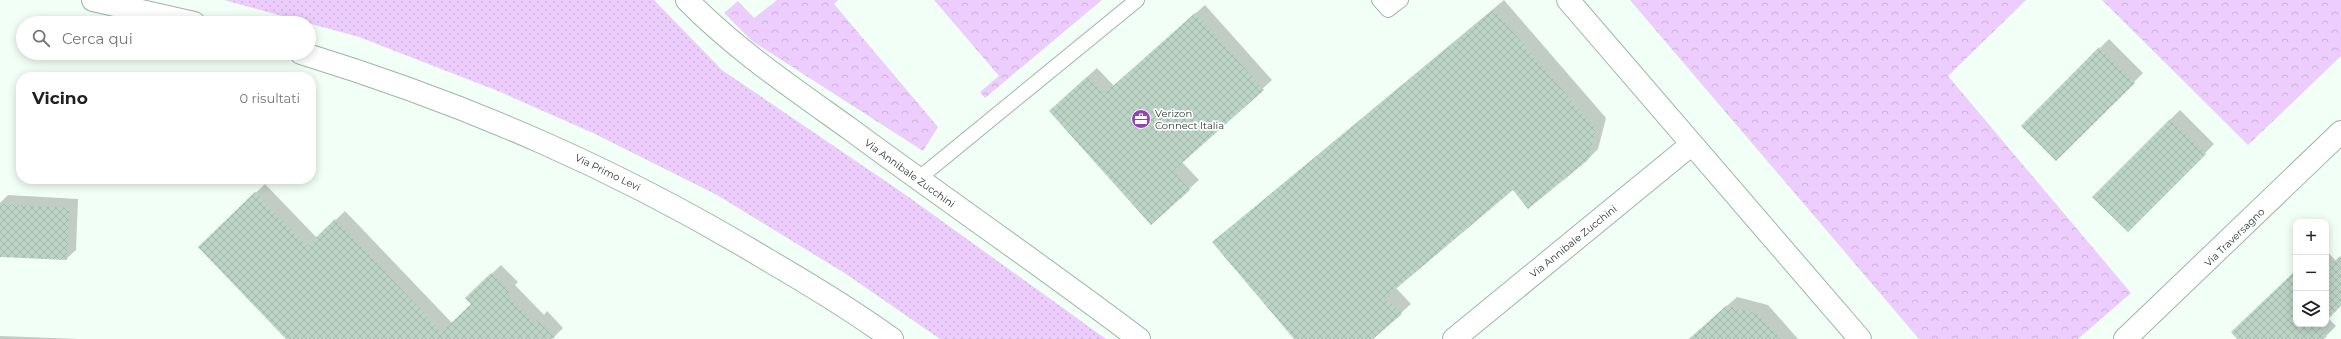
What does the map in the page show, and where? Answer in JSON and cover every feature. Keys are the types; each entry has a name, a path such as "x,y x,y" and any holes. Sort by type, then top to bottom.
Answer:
{"street":[{"path":"93,0 163,16"},
{"name":"Via Annibale Zucchini","path":"687,0 737,46 918,179 1046,269 1138,339"},
{"path":"1568,0 1860,339"},
{"name":"Via Primo Levi","path":"316,58 360,71 476,114 620,178 738,242 892,339"},
{"name":"Via Traversagno","path":"2125,339 2341,132"},
{"name":"Via Annibale Zucchini","path":"1454,339 1692,144"}],"lane":[{"path":"918,179 1137,0"},
{"path":"1379,0 1388,10 1401,0"}],"green space":[{"path":"224,0 654,0 722,70 903,193 1106,339 940,339 846,274 717,195 593,133 498,91 359,37 316,25 316,16 282,16"},
{"path":"777,0 838,0 834,4 938,127 923,151 752,41 724,13 738,1 754,18"},
{"path":"934,0 1102,0 985,98 980,92 999,76"},
{"path":"1630,0 2026,0 1948,76 2131,293 2078,339 1919,339"},
{"path":"2102,0 2341,0 2341,56 2248,145"}],"building":[{"path":"1494,10 1596,129 1588,160 1528,209 1513,190 1385,298 1402,314 1373,339 1294,339 1212,242"},
{"path":"1195,13 1264,90 1173,171 1190,190 1151,225 1049,111 1088,76 1104,94"},
{"path":"2099,47 2135,83 2056,161 2021,126"},
{"path":"2170,119 2206,154 2128,232 2092,197"},
{"path":"255,192 307,246 335,219 442,332 471,304 465,298 491,273 509,292 507,295 534,323 537,320 555,338 286,339 198,247"},
{"path":"0,204 69,208 67,260 0,257"},
{"path":"2340,256 2341,306 2329,318 2329,291 2329,267"},
{"path":"2293,273 2293,327 2319,327 2327,336 2324,339 2237,339 2231,332"},
{"path":"1726,306 1758,314 1780,339 1689,339"}],"place":[{"name":"Verizon Connect Italia","path":"1141,119"}]}
